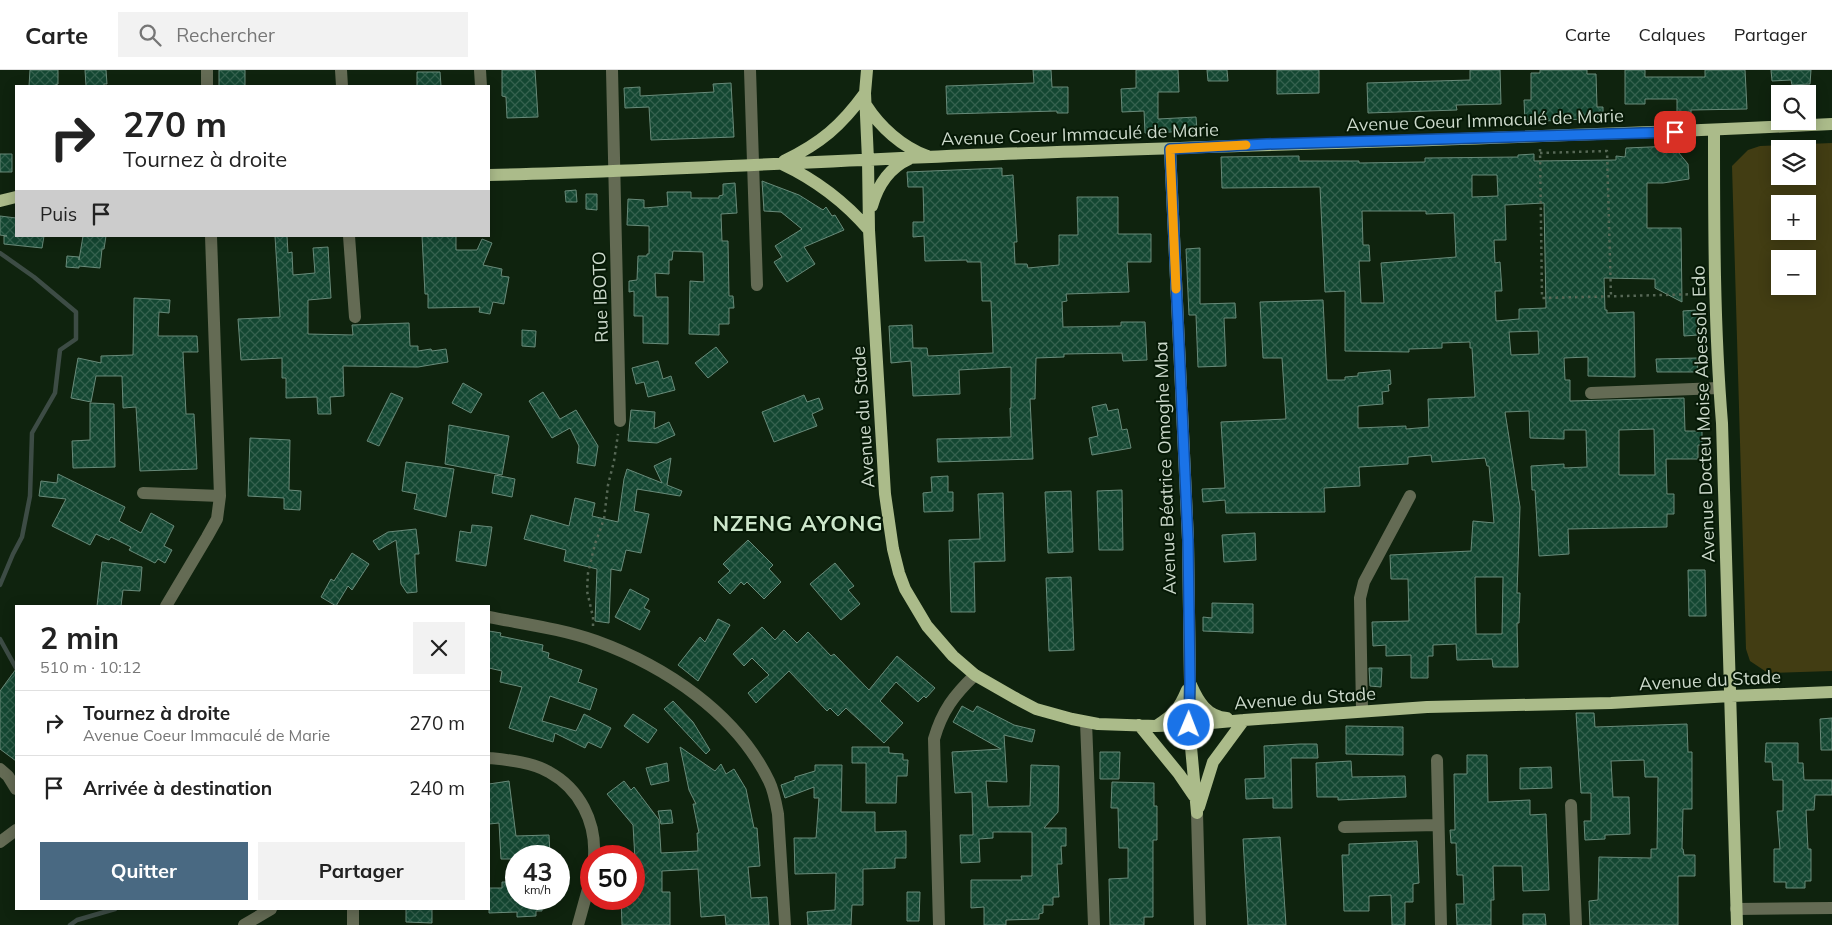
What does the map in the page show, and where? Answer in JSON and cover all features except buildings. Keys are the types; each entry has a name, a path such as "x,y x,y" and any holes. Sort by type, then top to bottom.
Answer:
{"main road":[{"name":"Avenue du Stade","path":"867,70 869,230 886,494 893,549 899,573 906,589 927,626 953,656 975,675 1036,709 1086,722 1155,726 1426,707 1611,703 1832,692"},
{"path":"779,163 822,140 866,99 878,122 900,141 921,154 932,157"},
{"name":"Avenue Coeur Immaculé de Marie","path":"490,175 614,172 1028,152 1540,137 1832,124"},
{"name":"Avenue Docteu Moise Abessolo Edo","path":"1714,130 1716,294 1737,925"},
{"name":"Avenue Béatrice Omoghe Mba","path":"1170,149 1188,540 1189,725 1197,813"},
{"path":"870,213 885,177 892,169 912,158"},
{"path":"779,163 804,174 827,189 846,205 869,230"},
{"path":"0,201 15,197"},
{"path":"1190,682 1196,697 1208,711 1218,718 1244,720"},
{"path":"1155,726 1180,708 1190,682"},
{"path":"1197,813 1213,762 1244,720"},
{"path":"1139,725 1190,789 1196,801 1197,813"}],"street":[{"path":"206,70 207,85"},
{"path":"341,70 342,85"},
{"path":"480,70 481,85"},
{"name":"Rue IBOTO","path":"612,70 620,421"},
{"path":"750,70 757,285"},
{"path":"167,605 217,519 220,496 211,237"},
{"path":"349,237 355,317"},
{"path":"1591,393 1719,388"},
{"path":"143,493 220,496"},
{"path":"1362,711 1360,598 1364,582 1410,496"},
{"path":"490,617 537,626 592,640 646,664 692,692 734,731 760,764 770,782 778,814 785,925"},
{"path":"939,925 934,739 939,720 948,705 975,675"},
{"path":"1086,722 1094,925"},
{"path":"490,758 531,765 548,771 566,784 581,801 590,820 595,845"},
{"path":"1437,760 1441,925"},
{"path":"0,769 8,776 15,787"},
{"path":"1571,805 1576,925"},
{"path":"1197,813 1200,925"},
{"path":"1344,827 1438,824"},
{"path":"0,842 15,831"},
{"path":"1736,909 1832,908"},
{"path":"244,925 269,910"},
{"path":"353,910 353,925"},
{"path":"578,925 582,910"}],"path":[{"path":"1540,137 1542,298 1716,294"},
{"path":"1540,153 1607,151 1611,297"},
{"path":"592,640 593,624 591,606 588,599 588,573 595,544 604,519 605,500 614,461 620,421"}],"shaded area":[{"path":"1832,143 1832,671 1768,673 1750,661 1746,649 1732,166 1748,150 1760,146 1771,146 1771,185 1816,185 1816,144"}],"waterway":[{"path":"0,253 34,277 76,312 76,339 60,350 55,393 32,433 30,496 22,537 0,585"},
{"path":"0,639 15,666"},
{"path":"70,925 77,920 112,910"}],"slow traffic":[{"path":"1176,289 1170,149 1246,145"}],"district":[{"name":"NZENG AYONG","path":"798,523"}],"route":[{"path":"1189,725 1188,540 1170,149 1267,144 1675,132"}]}
